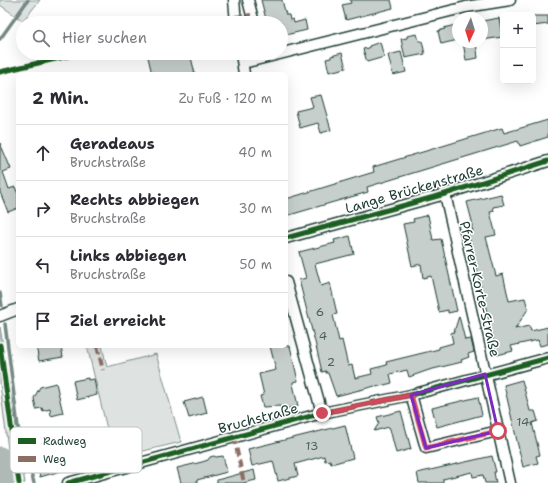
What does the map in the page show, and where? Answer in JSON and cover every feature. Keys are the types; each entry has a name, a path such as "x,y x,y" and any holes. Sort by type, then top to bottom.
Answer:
{"street":[{"path":"234,0 235,16"},
{"path":"248,0 252,16"},
{"path":"288,50 466,7 510,0"},
{"path":"242,60 244,72"},
{"name":"Lange Brückenstraße","path":"288,237 445,194 548,160"},
{"name":"Pfarrer-Korte-Straße","path":"445,194 510,483"},
{"path":"288,289 322,413"},
{"path":"0,316 16,309"},
{"name":"Bruchstraße","path":"142,463 322,413 411,395 548,358"},
{"path":"411,395 426,448 498,431"},
{"name":"Bruchstraße","path":"68,483 104,473"}],"highlighted area":[{"path":"485,374 498,431 426,448 411,395"}],"shaded area":[{"path":"0,0 40,0 27,16 16,16 0,5"},
{"path":"0,327 16,427 10,427 10,466 0,384"},
{"path":"87,348 102,348 107,367 156,354 181,442 142,451 142,427 107,427"},
{"path":"11,473 23,473 25,483 12,483"}],"building":[{"path":"261,0 282,0 286,15 289,15 290,20 293,19 294,23 305,20 307,30 288,34 288,16 265,16"},
{"path":"350,0 391,0 393,8 346,20 342,5 351,3"},
{"path":"536,16 548,16 548,24 536,26"},
{"path":"499,18 500,37 488,39 488,20"},
{"path":"452,26 452,41 441,44 438,31 445,29 444,28"},
{"path":"417,34 419,41 422,41 425,54 405,58 401,39"},
{"path":"380,42 384,57 367,62 363,49 369,48 369,46"},
{"path":"464,48 477,48 478,58 466,60"},
{"path":"401,52 406,72 393,75 388,55"},
{"path":"342,53 346,68 329,72 326,59"},
{"path":"149,60 192,60 195,72 152,72"},
{"path":"321,95 331,130 321,133 318,123 300,128 296,111 313,107 310,97"},
{"path":"548,120 548,137 520,146 518,141 367,187 368,192 288,215 288,198 374,172 373,167 502,128 504,133"},
{"path":"0,143 11,169 3,172 9,189 15,187 16,189 16,209 8,212 0,192"},
{"path":"501,194 504,205 493,207 494,211 490,212 496,235 486,237 496,276 503,274 509,301 525,298 528,309 515,329 529,326 531,331 548,327 548,344 540,346 538,340 511,346 513,351 497,355 468,232 473,231 471,225 473,225 467,202"},
{"path":"428,215 433,240 441,239 457,311 448,313 448,310 439,312 431,276 423,278 421,264 412,266 403,224 414,222 413,219"},
{"path":"350,236 354,254 315,264 321,286 330,283 337,314 333,315 339,341 342,340 348,366 352,365 355,378 372,374 371,369 387,365 386,362 439,349 439,347 453,343 451,333 454,332 459,316 465,340 471,339 474,352 468,354 469,357 461,360 462,362 429,370 409,377 407,370 390,374 392,383 336,396 328,373 326,373 326,371 322,372 299,280 306,278 299,252 335,243 334,240"},
{"path":"288,346 290,346 298,381 293,382 293,384 298,406 281,410 280,406 263,407 260,396 264,395 259,374 276,370 270,348 288,348"},
{"path":"36,348 61,348 63,357 39,361"},
{"path":"88,378 88,380 94,379 97,395 77,400 73,381"},
{"path":"522,380 530,411 535,411 538,421 532,423 540,455 536,456 538,463 523,467 504,385"},
{"path":"56,383 63,413 51,416 50,409 43,411 42,408 36,409 34,398 40,387"},
{"path":"203,397 207,413 189,418 184,402"},
{"path":"478,397 482,415 437,427 432,408"},
{"path":"401,411 411,449 396,453 389,427 374,431 379,423 377,417"},
{"path":"345,425 353,458 331,464 330,460 325,461 324,456 295,464 298,476 278,481 273,461 252,466 248,449"},
{"path":"214,456 223,456 227,472 197,480 197,483 181,483 177,468 202,462"},
{"path":"492,456 496,472 494,472 496,483 485,483 483,475 473,477 472,472 443,479 443,483 419,483 417,473"},
{"path":"254,470 256,480 243,483 217,483 217,480"},
{"path":"39,473 54,473 40,477"}],"waterway":[{"path":"17,16 28,0"},
{"path":"0,39 16,17"},
{"path":"0,293 2,306"},
{"path":"5,324 18,427"},
{"path":"0,457 3,483"},
{"path":"31,473 34,483"}],"marked path":[{"path":"243,16 251,15"},
{"path":"98,348 103,370"},
{"path":"234,437 244,483"}],"cycle path":[{"path":"0,72 51,60"},
{"path":"288,237 445,194 548,161"},
{"path":"0,345 11,427"},
{"path":"142,463 322,413 411,395 548,358"},
{"path":"18,473 19,483"},
{"path":"68,483 104,473"}],"route":[{"path":"322,413 411,395 426,448 498,431"}]}
